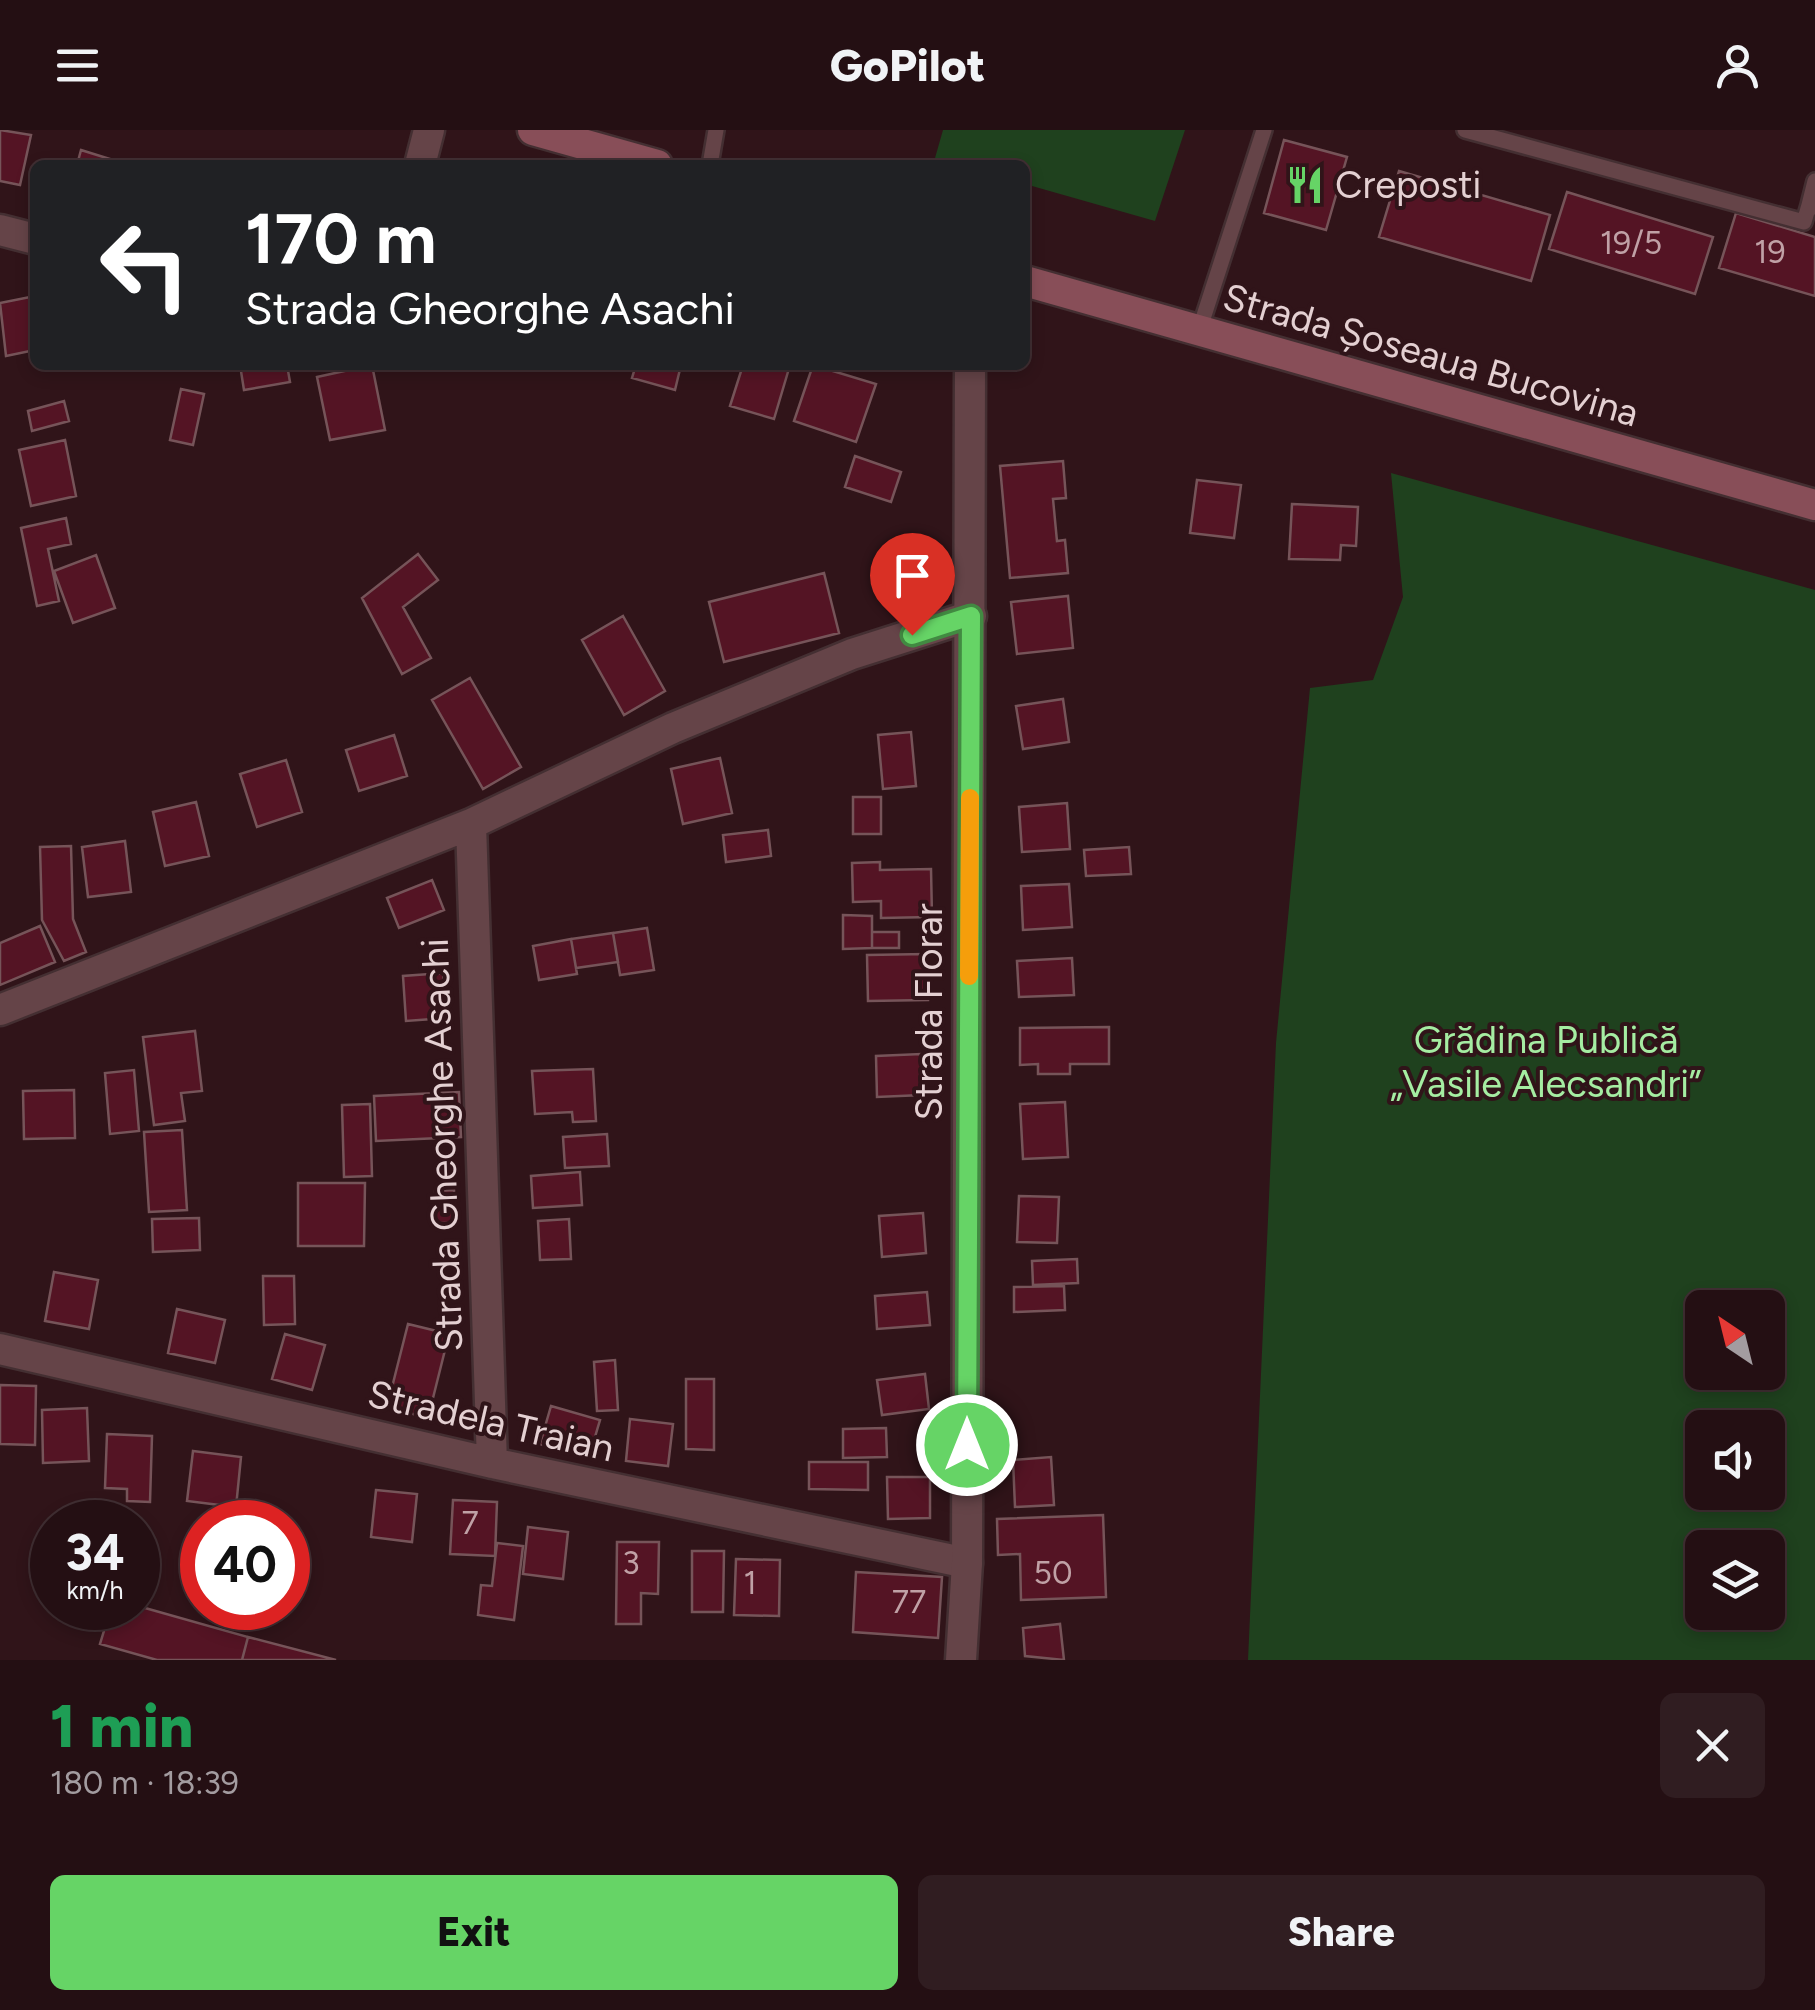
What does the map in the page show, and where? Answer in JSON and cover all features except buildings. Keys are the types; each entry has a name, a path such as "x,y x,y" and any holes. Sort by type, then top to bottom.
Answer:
{"main road":[{"path":"533,130 601,140 645,160"},
{"name":"Strada Șoseaua Bucovina","path":"1030,282 1815,505"}],"street":[{"path":"421,160 430,130"},
{"path":"0,230 30,238"},
{"name":"Strada Florar","path":"961,1660 967,1563 970,370"},
{"path":"0,1010 471,824 673,728 852,654 971,616"},
{"name":"Strada Gheorghe Asachi","path":"471,824 492,1464"},
{"name":"Stradela Traian","path":"0,1349 492,1464 967,1563"}],"lane":[{"path":"711,160 716,130"},
{"path":"1199,331 1264,130"},
{"path":"1466,130 1804,222 1812,206 1815,182"}],"green space":[{"path":"943,130 1185,130 1155,221 1030,185 1030,160 935,158"},
{"name":"Grădina Publică „Vasile Alecsandri”","path":"1391,473 1815,590 1815,1660 1248,1660 1276,1043 1310,688 1373,680 1403,597"}],"slow traffic":[{"path":"969,976 970,798"}],"place":[{"name":"Creposti","path":"1305,185"}],"route":[{"path":"912,635 971,616 967,1445"}]}
